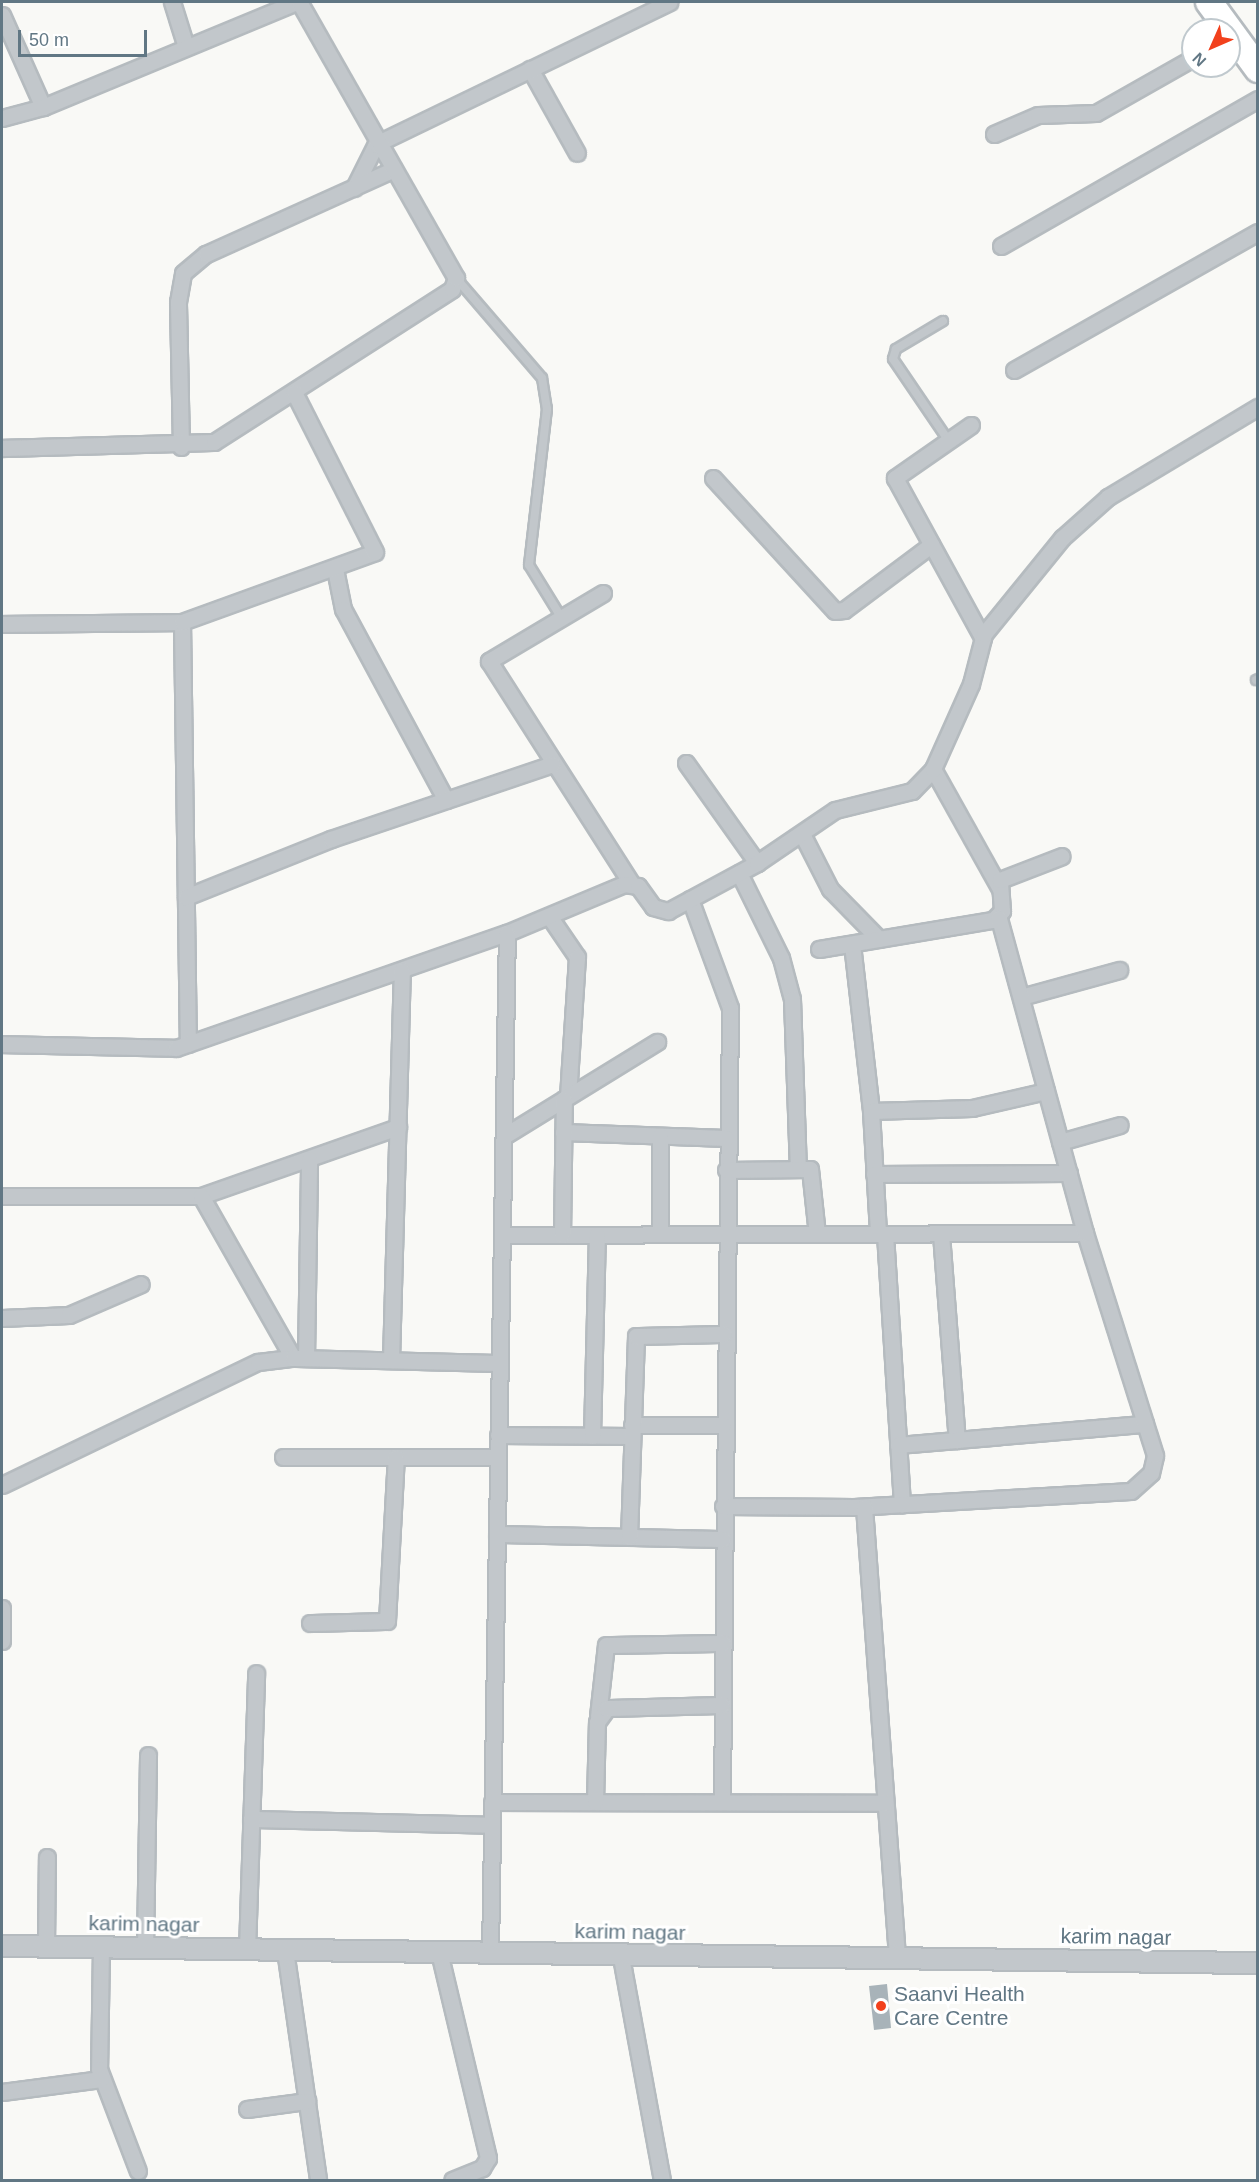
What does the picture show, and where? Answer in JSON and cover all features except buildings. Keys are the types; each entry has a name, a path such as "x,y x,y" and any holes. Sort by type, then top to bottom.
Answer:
{"main road":[{"path":"1209,2 1220,18"},
{"path":"1241,48 1257,69"}],"street":[{"path":"172,2 186,47"},
{"path":"2,118 43,107 298,2 376,144 456,278 452,289 214,442 181,447 2,448"},
{"path":"354,188 376,144 670,2"},
{"path":"2,15 43,107"},
{"path":"994,134 1038,115 1096,113 1181,65"},
{"path":"530,69 578,153"},
{"path":"1001,246 1257,99"},
{"path":"181,447 178,302 183,273 206,255 392,170"},
{"path":"1014,370 1257,232"},
{"path":"2,624 182,622 335,570 371,555 376,548 294,392"},
{"path":"603,593 489,661 631,883 660,912 690,899 757,863 835,810 912,790 933,769 971,684 983,639 1009,599 1082,517 1257,407"},
{"path":"971,425 895,478 983,639"},
{"path":"713,478 835,611 844,610 931,545"},
{"path":"335,570 343,609 446,800"},
{"path":"182,622 189,1044"},
{"path":"686,763 757,863"},
{"path":"186,897 446,800 553,764"},
{"path":"933,769 999,887"},
{"path":"802,834 830,888 879,939"},
{"path":"723,1506 864,1507 1131,1491 1147,1481 1154,1464 1145,1424 1085,1233 999,918 999,887 1005,876 1062,856"},
{"path":"739,873 781,958 792,999 798,1167"},
{"path":"2,1044 155,1049 189,1044 507,933 631,883"},
{"path":"690,899 730,1008 724,1234 722,1800"},
{"path":"549,916 577,957 563,1132 562,1235"},
{"path":"819,949 999,918"},
{"path":"490,1953 507,933"},
{"path":"852,944 871,1111 874,1174 881,1234 902,1504"},
{"path":"391,1360 402,970"},
{"path":"1021,997 1119,970"},
{"path":"504,1136 657,1042"},
{"path":"871,1111 972,1108 1047,1091"},
{"path":"1060,1142 1120,1125"},
{"path":"2,1196 201,1196 398,1127"},
{"path":"563,1132 726,1138"},
{"path":"660,1136 660,1234"},
{"path":"299,1358 309,1159"},
{"path":"726,1170 798,1167 812,1173 817,1234"},
{"path":"874,1174 1069,1173"},
{"path":"201,1196 299,1358"},
{"path":"502,1235 1085,1233"},
{"path":"941,1234 957,1440"},
{"path":"592,1436 597,1235"},
{"path":"2,1318 69,1315 141,1284"},
{"path":"629,1537 636,1336 724,1334"},
{"path":"2,1484 250,1366 299,1358 500,1363"},
{"path":"898,1445 1145,1424"},
{"path":"498,1435 592,1436 723,1425"},
{"path":"283,1457 498,1456"},
{"path":"310,1623 387,1621 396,1457"},
{"path":"864,1507 897,1958"},
{"path":"497,1534 723,1539"},
{"path":"2,1608 2,1641"},
{"path":"596,1802 598,1716 606,1645 723,1643"},
{"path":"247,1950 256,1673"},
{"path":"598,1716 607,1708 722,1705"},
{"path":"145,1948 148,1755"},
{"path":"492,1803 722,1800 885,1803"},
{"path":"251,1819 492,1825"},
{"path":"46,1946 47,1857"},
{"name":"karim nagar","path":"2,1946 621,1957 1257,1963"},
{"path":"101,1947 101,2079 138,2171"},
{"path":"285,1950 318,2181"},
{"path":"440,1952 488,2157 482,2168 452,2181"},
{"path":"621,1957 662,2181"},
{"path":"2,2092 101,2079"},
{"path":"247,2109 307,2101"}],"lane":[{"path":"456,278 542,378 547,409 529,565 561,617"},
{"path":"943,321 896,349 893,359 948,440"}],"place":[{"name":"Saanvi Health Care Centre","path":"881,2006"}]}
